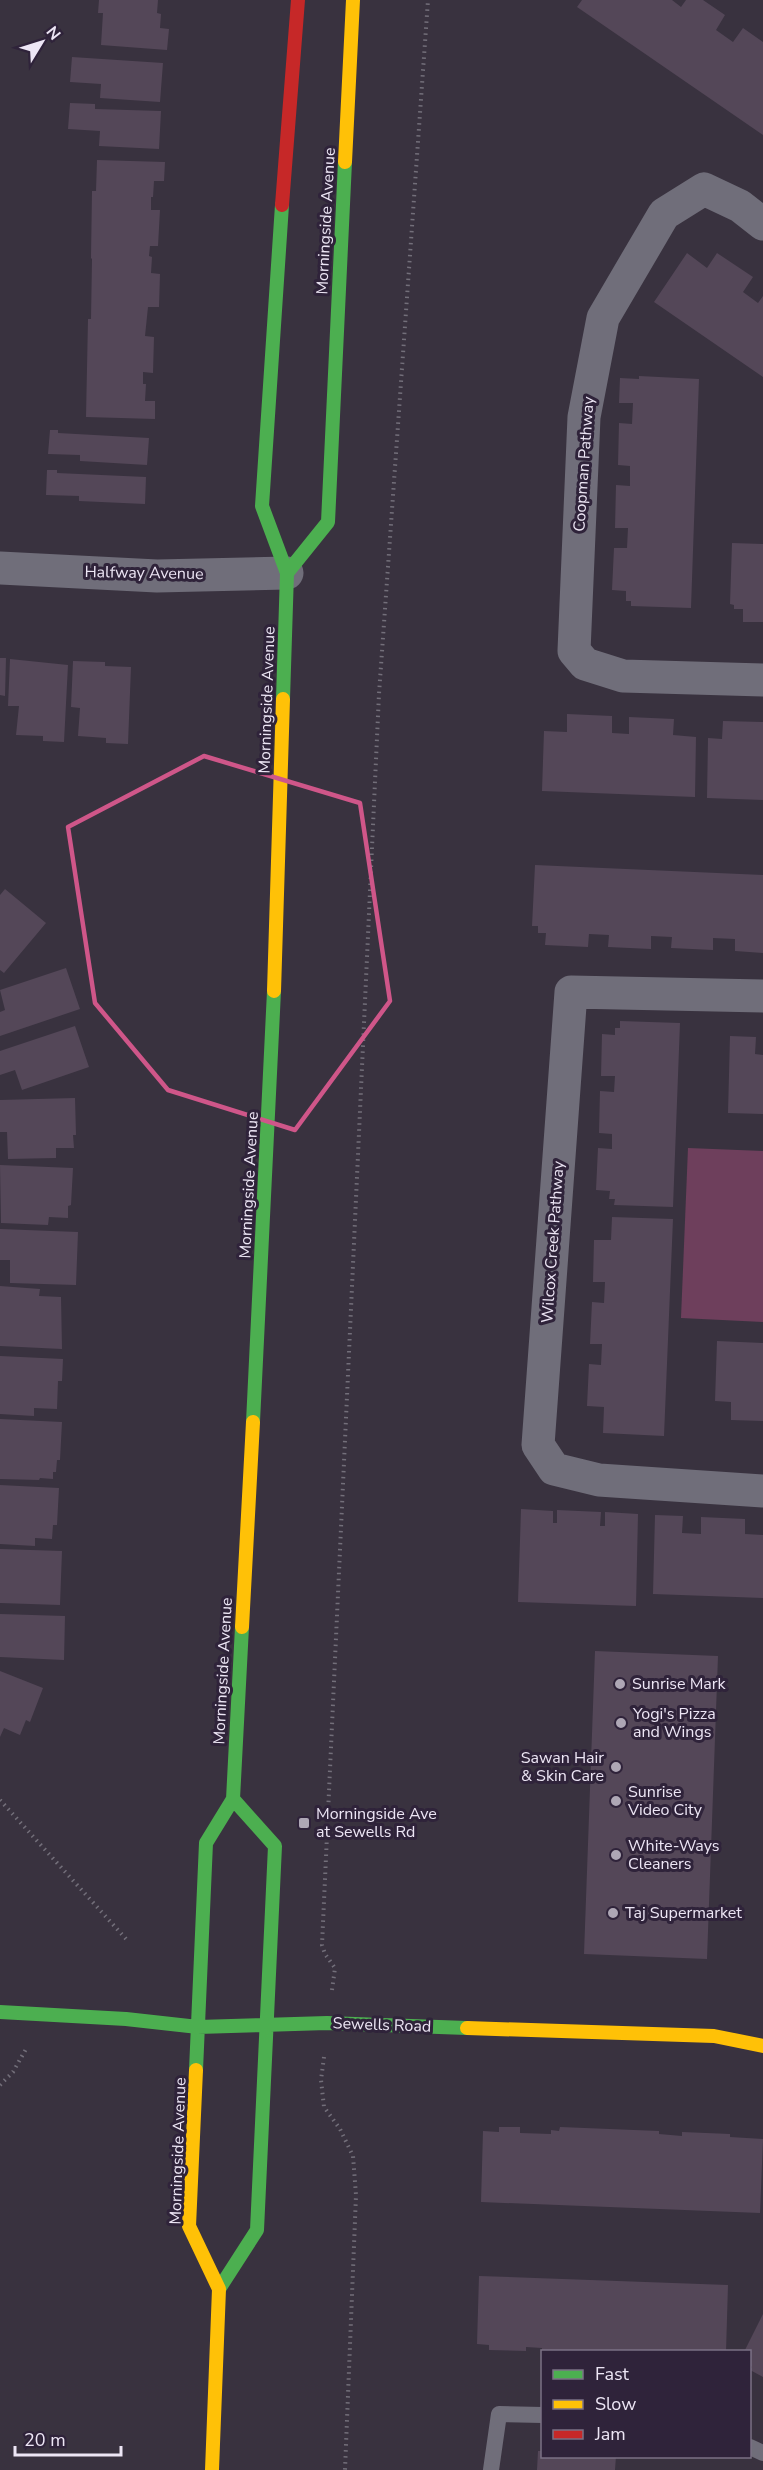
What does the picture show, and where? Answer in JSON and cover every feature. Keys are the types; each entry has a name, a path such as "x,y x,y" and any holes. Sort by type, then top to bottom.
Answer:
{"main road":[{"name":"Morningside Avenue","path":"212,2470 219,2289 189,2226 206,1843 233,1799 271,1081 287,573 262,506 277,262 298,0"},
{"name":"Morningside Avenue","path":"287,573 328,522 353,0"},
{"path":"219,2289 257,2230 275,1846 233,1799"},
{"name":"Sewells Road","path":"0,2012 126,2019 198,2027 351,2024 714,2036 763,2046"}],"street":[{"name":"Coopman Pathway","path":"763,224 740,206 704,189 664,214 603,318 584,417 574,651 585,664 623,676 763,680"},
{"name":"Halfway Avenue","path":"0,568 157,576 287,573"},
{"name":"Wilcox Creek Pathway","path":"763,996 571,992 538,1445 554,1469 599,1480 763,1491"}],"lane":[{"path":"491,2470 499,2414 541,2415"}],"path":[{"path":"334,1977 335,1968 324,1954 322,1945 379,694 428,0"},
{"path":"0,1800 128,1940"},
{"path":"321,2080 324,2107 340,2129 353,2156 356,2195 345,2470"}],"highlighted area":[{"path":"204,756 360,803 390,1001 295,1130 168,1090 95,1003 68,827"}],"shaded area":[{"path":"688,1148 763,1151 763,1322 681,1318"}],"building":[{"path":"99,0 158,0 157,13 161,14 160,28 169,29 167,50 101,45 103,13 98,13"},
{"path":"582,0 672,0 681,7 686,0 703,0 725,15 716,30 733,42 743,28 763,42 763,135 577,7"},
{"path":"72,57 163,63 160,102 100,98 101,84 70,82"},
{"path":"70,103 95,104 95,109 161,111 159,149 99,146 100,131 68,129"},
{"path":"97,160 165,162 164,181 154,181 153,197 151,197 151,210 160,210 158,246 150,246 149,256 152,257 151,273 160,274 159,307 148,307 145,336 154,337 153,373 143,372 143,384 146,384 145,401 155,401 155,419 86,417 88,319 91,319 92,191 96,191"},
{"path":"687,253 707,268 717,253 753,277 743,292 758,303 763,296 763,377 654,302"},
{"path":"639,376 699,379 691,608 631,606 631,601 626,601 626,591 612,590 614,548 627,548 628,528 615,528 616,485 630,486 630,466 618,465 619,423 632,424 633,403 619,403 620,378 639,379"},
{"path":"50,430 58,430 58,433 149,438 147,465 80,461 80,455 48,454"},
{"path":"47,470 57,470 57,473 146,477 145,504 79,501 79,496 46,495"},
{"path":"732,543 763,544 763,622 743,622 743,609 734,609 734,605 730,604"},
{"path":"0,658 6,658 5,696 0,695"},
{"path":"10,659 68,665 64,742 43,741 43,736 16,735 19,706 8,706"},
{"path":"73,661 105,662 105,666 131,667 128,744 106,743 106,738 78,736 80,708 71,707"},
{"path":"567,714 612,716 612,733 629,734 629,717 674,719 673,735 696,737 695,797 542,791 544,731 567,732"},
{"path":"723,721 763,722 763,800 707,798 708,738 722,739"},
{"path":"535,865 763,875 763,953 735,951 735,939 713,938 713,950 671,948 672,937 651,936 651,949 608,947 609,935 589,934 588,947 545,945 546,933 538,933 538,926 532,926"},
{"path":"5,889 46,923 4,973 0,970 0,895"},
{"path":"66,968 80,1009 0,1036 0,1012 5,1010 0,990"},
{"path":"620,1021 680,1023 673,1207 614,1205 615,1199 609,1199 610,1191 596,1190 598,1148 612,1149 612,1134 599,1133 600,1091 614,1092 615,1076 601,1076 602,1034 615,1035 615,1028 620,1028"},
{"path":"75,1026 89,1067 22,1090 15,1070 0,1075 0,1051"},
{"path":"730,1036 756,1037 755,1054 763,1055 763,1114 728,1113"},
{"path":"75,1098 74,1148 56,1148 56,1158 8,1159 7,1132 0,1132 0,1100"},
{"path":"0,1165 73,1168 68,1218 49,1217 48,1225 1,1223"},
{"path":"612,1217 673,1219 664,1436 603,1433 604,1407 587,1406 589,1364 601,1365 602,1344 590,1344 592,1302 604,1303 605,1282 593,1282 594,1240 611,1240"},
{"path":"0,1229 78,1232 76,1285 10,1283 10,1260 0,1260"},
{"path":"0,1286 40,1289 39,1296 61,1297 62,1349 0,1346"},
{"path":"717,1341 763,1343 763,1421 731,1420 731,1402 715,1401"},
{"path":"0,1356 63,1359 62,1381 58,1381 57,1409 34,1408 34,1416 0,1414"},
{"path":"0,1419 62,1422 60,1460 57,1460 53,1479 0,1479"},
{"path":"0,1485 59,1488 57,1525 53,1525 52,1539 35,1538 35,1546 0,1544"},
{"path":"521,1509 553,1511 553,1523 557,1523 557,1510 601,1512 600,1526 605,1526 605,1512 638,1514 636,1606 518,1602"},
{"path":"655,1515 683,1516 682,1533 701,1534 701,1517 745,1519 745,1534 763,1535 763,1598 653,1594"},
{"path":"0,1549 62,1551 60,1605 0,1603"},
{"path":"0,1614 65,1616 64,1660 0,1657"},
{"path":"595,1651 718,1656 707,1959 584,1954"},
{"path":"0,1671 43,1688 30,1722 26,1720 20,1735 4,1728 0,1737"},
{"path":"499,2127 520,2127 520,2133 551,2134 551,2130 559,2131 560,2127 659,2131 659,2134 682,2136 682,2132 730,2134 730,2137 763,2139 760,2213 481,2202 483,2131 499,2132"},
{"path":"479,2276 728,2285 726,2350 542,2350 542,2348 526,2347 526,2351 489,2350 489,2345 477,2344"},
{"path":"763,2314 763,2377 751,2371 751,2350 745,2350"},
{"path":"538,2451 541,2451 541,2458 616,2458 615,2470 537,2470"}],"traffic: fast":[{"path":"287,573 328,522 345,162"},
{"path":"282,205 262,506 287,573 283,699"},
{"path":"253,1422 274,991"},
{"path":"196,2070 206,1843 233,1799 242,1627"},
{"path":"219,2289 257,2230 275,1846 233,1799"},
{"path":"0,2012 126,2019 198,2027 327,2023 467,2028"}],"traffic: slow":[{"path":"345,162 353,0"},
{"path":"274,991 283,699"},
{"path":"242,1627 253,1422"},
{"path":"467,2028 714,2036 763,2046"},
{"path":"196,2070 189,2226 219,2289 212,2470"}],"traffic: jam":[{"path":"282,205 298,0"}],"place":[{"name":"Sunrise Mark","path":"620,1684"},
{"name":"Yogi's Pizza and Wings","path":"621,1723"},
{"name":"Sawan Hair & Skin Care","path":"616,1767"},
{"name":"Sunrise Video City","path":"616,1801"},
{"name":"Morningside Ave at Sewells Rd","path":"304,1823"},
{"name":"White-Ways Cleaners","path":"616,1855"},
{"name":"Taj Supermarket","path":"613,1913"}]}
